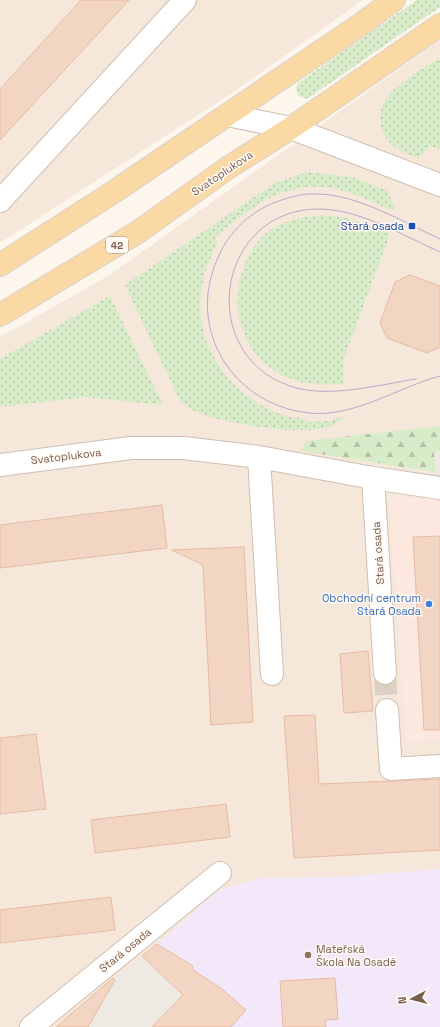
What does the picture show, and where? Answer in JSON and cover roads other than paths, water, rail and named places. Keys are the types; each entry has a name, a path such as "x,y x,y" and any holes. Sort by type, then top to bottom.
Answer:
{"main road":[{"path":"0,265 112,193 228,115 394,0"},
{"name":"Svatoplukova","path":"0,315 138,232 229,167 291,128 440,24"}],"street":[{"path":"0,201 186,0"},
{"path":"228,115 291,128 440,186"},
{"name":"Svatoplukova","path":"0,465 131,448 184,448 259,457"},
{"path":"272,674 259,457 373,478 440,488"},
{"name":"Stará osada","path":"373,478 385,673"},
{"path":"387,710 391,769 440,766"},
{"name":"Stará osada","path":"30,1027 220,874"}],"tunnel":[{"path":"385,673 387,710"}],"tram line":[{"path":"440,239 380,210 349,199 318,194 306,194 288,198 271,204 253,214 238,227 226,242 217,260 209,287 208,313 213,338 223,360 239,380 259,396 282,407 309,413 342,411 440,376"},
{"path":"416,379 353,390 336,391 304,390 290,386 260,369 240,344 230,315 230,284 240,255 259,231 286,215 321,209 336,210 367,219 440,252"}],"place":[{"name":"Stará osada","path":"412,226"},
{"name":"Obchodní centrum Stará Osada","path":"429,604"},
{"name":"Mateřská Škola Na Osadě","path":"308,955"}]}
